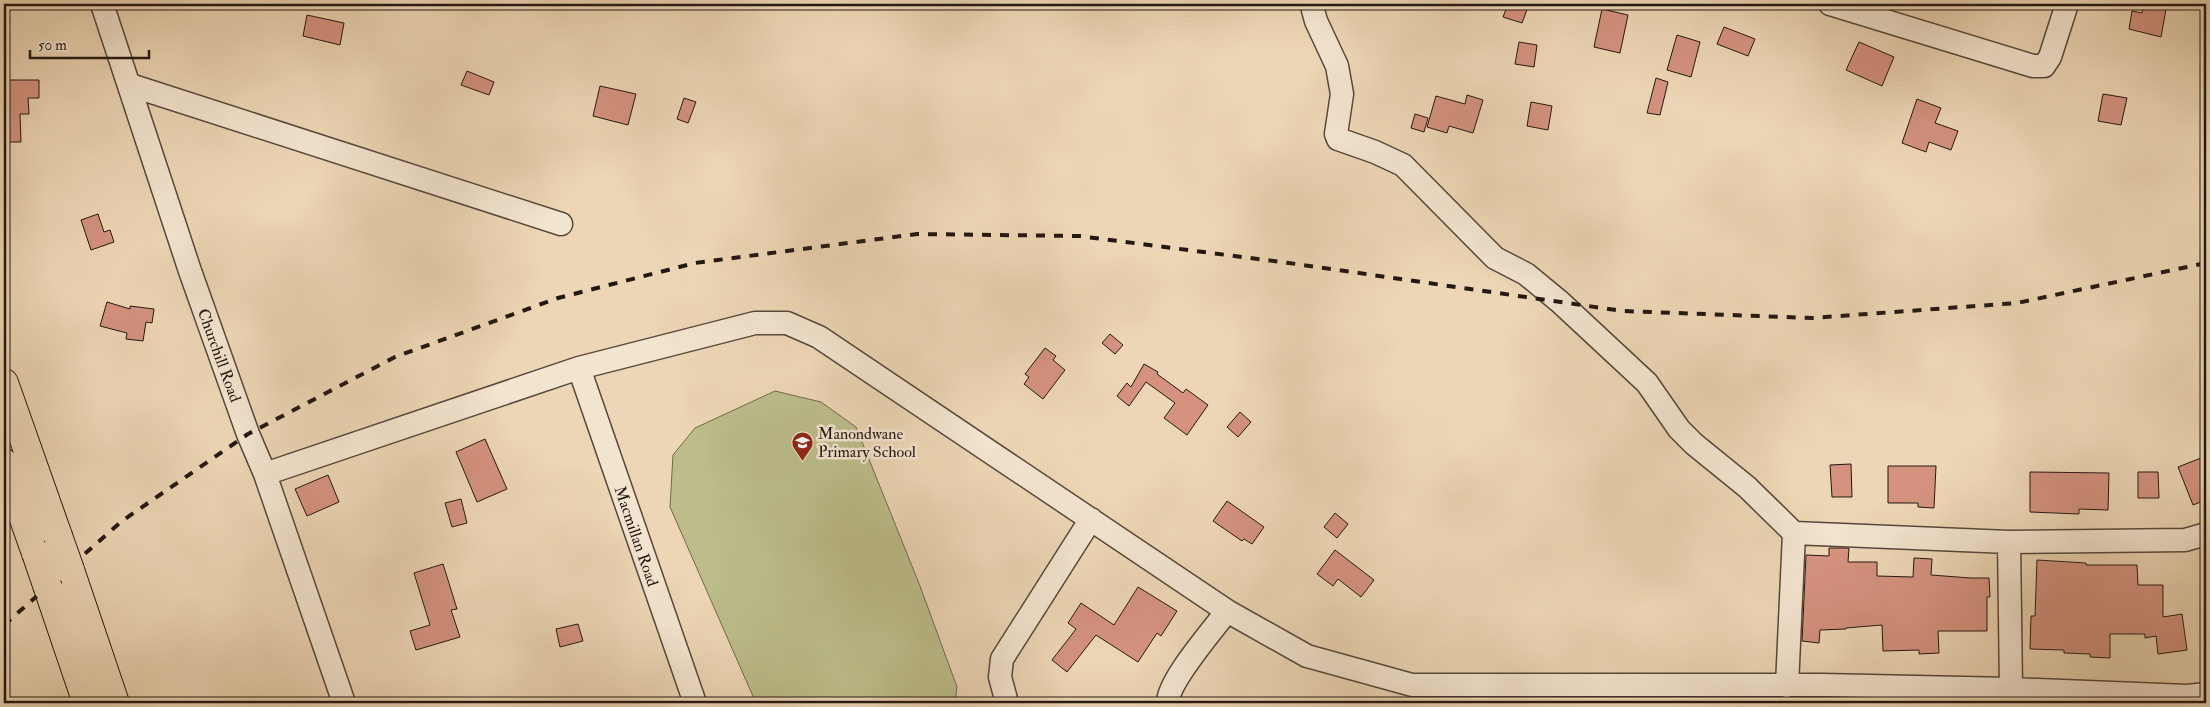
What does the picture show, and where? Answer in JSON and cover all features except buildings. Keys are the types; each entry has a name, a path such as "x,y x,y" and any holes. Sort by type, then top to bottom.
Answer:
{"main road":[{"path":"4,383 115,703"},
{"path":"4,462 87,703"}],"street":[{"name":"Churchill Road","path":"102,4 190,271 248,434 265,474 344,703"},
{"path":"1315,4 1313,10 1316,21 1337,66 1342,94 1336,134 1338,138 1404,165 1495,258 1526,274 1560,302 1647,383 1684,434 1747,487 1794,534 2009,542 2185,540 2206,534"},
{"path":"1830,4 2033,66 2044,66 2050,57 2068,4"},
{"path":"130,85 561,224"},
{"path":"265,474 579,368 755,323 787,323 819,337 1227,611 1307,656 1411,694 1787,686 1822,694 1968,696 2011,689 2187,696 2206,694"},
{"name":"Macmillan Road","path":"579,368 695,703"},
{"path":"1007,703 1000,677 1002,659 1091,519"},
{"path":"1787,686 1794,534"},
{"path":"2009,542 2011,689"},
{"path":"1168,703 1168,697 1177,678 1227,611"}],"green space":[{"path":"775,391 821,402 856,427 920,586 957,687 955,703 756,703 670,507 673,455 695,428"}],"railway":[{"path":"4,625 122,521 248,434 395,357 558,298 695,263 917,234 1079,236 1289,263 1623,311 1812,318 2017,303 2206,263"}],"place":[{"name":"Manondwane Primary School","path":"802,461"}]}
